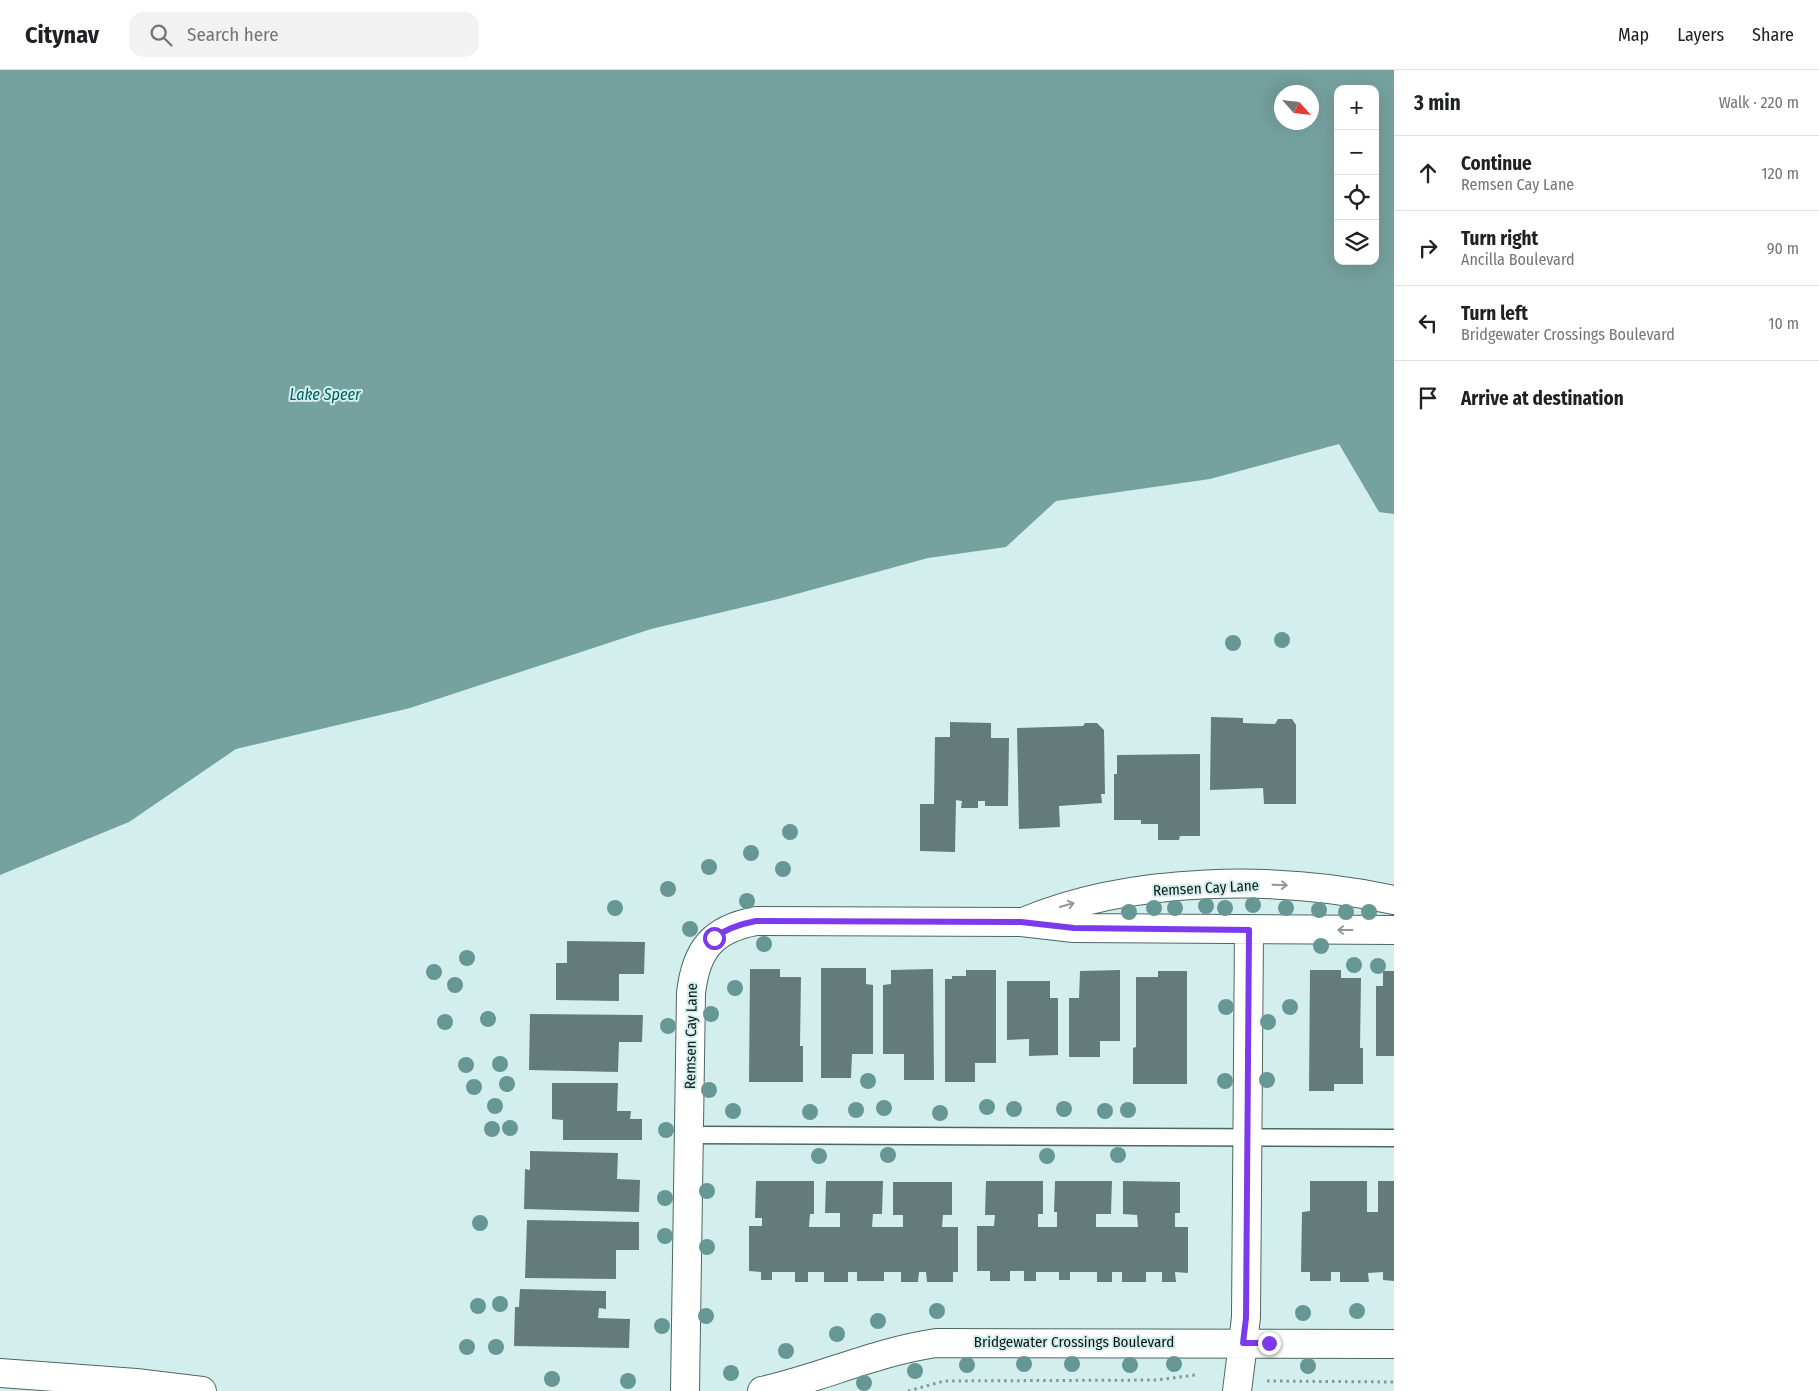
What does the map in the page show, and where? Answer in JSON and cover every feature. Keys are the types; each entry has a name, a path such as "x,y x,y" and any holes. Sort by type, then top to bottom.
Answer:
{"street":[{"name":"Remsen Cay Lane","path":"1021,922 1049,910 1107,896 1212,885 1284,885 1320,888 1394,900"},
{"name":"Remsen Cay Lane","path":"685,1391 693,975 700,957 709,942 723,931 739,924 756,921 1021,922 1074,928 1394,930"},
{"path":"1237,1385 1246,1318 1249,930"},
{"name":"Bridgewater Crossings Boulevard","path":"762,1391 815,1377 880,1354 936,1343 1394,1344"},
{"path":"0,1373 186,1390"}],"lane":[{"path":"689,1135 1394,1138"}],"path":[{"path":"908,1391 944,1381 1157,1380 1207,1372 1237,1385 1279,1382 1394,1382"}],"water":[{"name":"Lake Speer","path":"0,70 1394,70 1394,514 1379,512 1339,444 1210,479 1056,501 1006,547 928,558 778,599 651,629 410,708 236,749 129,822 0,875"}],"building":[{"path":"1211,717 1243,718 1243,723 1275,724 1278,719 1292,719 1296,725 1296,804 1264,804 1263,788 1210,790"},
{"path":"950,722 991,723 991,738 1009,738 1008,806 985,806 985,801 978,801 978,808 961,808 962,801 956,800 955,852 920,851 920,804 934,804 935,737 950,737"},
{"path":"1085,723 1097,723 1104,730 1105,794 1101,794 1102,803 1059,806 1060,827 1019,829 1017,728 1083,726"},
{"path":"1200,754 1200,836 1180,836 1179,840 1158,840 1158,824 1141,824 1141,820 1114,820 1114,774 1117,774 1117,755"},
{"path":"567,941 645,942 644,974 619,974 619,1001 556,1000 556,963 567,963"},
{"path":"821,968 866,968 866,984 873,985 873,1054 852,1054 851,1078 821,1078"},
{"path":"750,969 780,969 780,977 801,977 800,1046 803,1046 803,1082 749,1082"},
{"path":"933,969 934,1080 904,1080 904,1054 883,1054 883,985 891,984 891,970"},
{"path":"966,970 996,970 996,1063 975,1063 975,1082 945,1082 945,979 952,979 952,976 966,976"},
{"path":"1120,970 1120,1041 1100,1041 1100,1057 1069,1057 1069,998 1079,998 1080,971"},
{"path":"1310,970 1341,970 1341,978 1361,978 1360,1048 1363,1048 1363,1084 1334,1084 1334,1091 1309,1091"},
{"path":"1158,971 1187,971 1187,1084 1133,1084 1133,1048 1136,1047 1136,977 1158,977"},
{"path":"1383,971 1394,971 1394,1056 1376,1056 1376,986 1383,986"},
{"path":"1007,981 1050,981 1050,998 1058,998 1058,1055 1029,1056 1029,1039 1007,1040"},
{"path":"530,1014 643,1015 642,1042 619,1042 618,1072 529,1070"},
{"path":"552,1083 618,1083 617,1111 631,1111 630,1119 642,1119 642,1140 563,1140 563,1120 552,1119"},
{"path":"530,1151 618,1153 617,1179 640,1180 639,1212 524,1209 525,1169 530,1170"},
{"path":"756,1181 814,1181 814,1214 810,1214 809,1227 840,1227 840,1213 825,1213 826,1181 883,1181 882,1214 873,1214 872,1227 903,1227 903,1215 893,1215 893,1182 952,1182 952,1215 943,1215 942,1227 958,1227 958,1272 953,1272 953,1282 927,1282 926,1272 919,1272 918,1282 901,1282 901,1272 884,1272 884,1281 857,1281 857,1272 848,1272 848,1282 824,1282 824,1272 808,1272 808,1282 795,1282 795,1272 772,1272 772,1280 761,1280 761,1272 749,1271 749,1226 762,1226 762,1218 755,1218"},
{"path":"986,1181 1043,1181 1043,1214 1038,1214 1038,1227 1057,1227 1057,1212 1054,1212 1055,1181 1112,1181 1111,1214 1096,1214 1096,1227 1138,1227 1137,1215 1123,1214 1123,1181 1180,1182 1180,1213 1175,1213 1175,1227 1188,1227 1188,1273 1175,1272 1176,1282 1162,1282 1162,1272 1146,1272 1146,1282 1122,1282 1122,1272 1112,1272 1112,1282 1097,1282 1097,1272 1070,1272 1070,1280 1059,1280 1059,1272 1036,1272 1036,1281 1024,1281 1024,1271 1010,1271 1010,1281 990,1281 990,1271 977,1271 977,1226 994,1226 995,1215 985,1215"},
{"path":"1310,1181 1367,1181 1367,1212 1378,1212 1378,1181 1394,1181 1394,1281 1383,1280 1383,1272 1368,1273 1369,1282 1340,1282 1340,1272 1331,1272 1331,1281 1310,1281 1310,1272 1301,1272 1302,1212 1310,1211"},
{"path":"527,1220 639,1222 639,1250 616,1250 616,1279 525,1278"},
{"path":"520,1289 606,1291 606,1309 599,1308 598,1318 630,1319 629,1348 514,1346 515,1307 519,1307"}],"route":[{"path":"714,938 723,931 739,924 756,921 1021,922 1048,927 1074,928 1249,930 1246,1318 1243,1343 1269,1343"}]}
